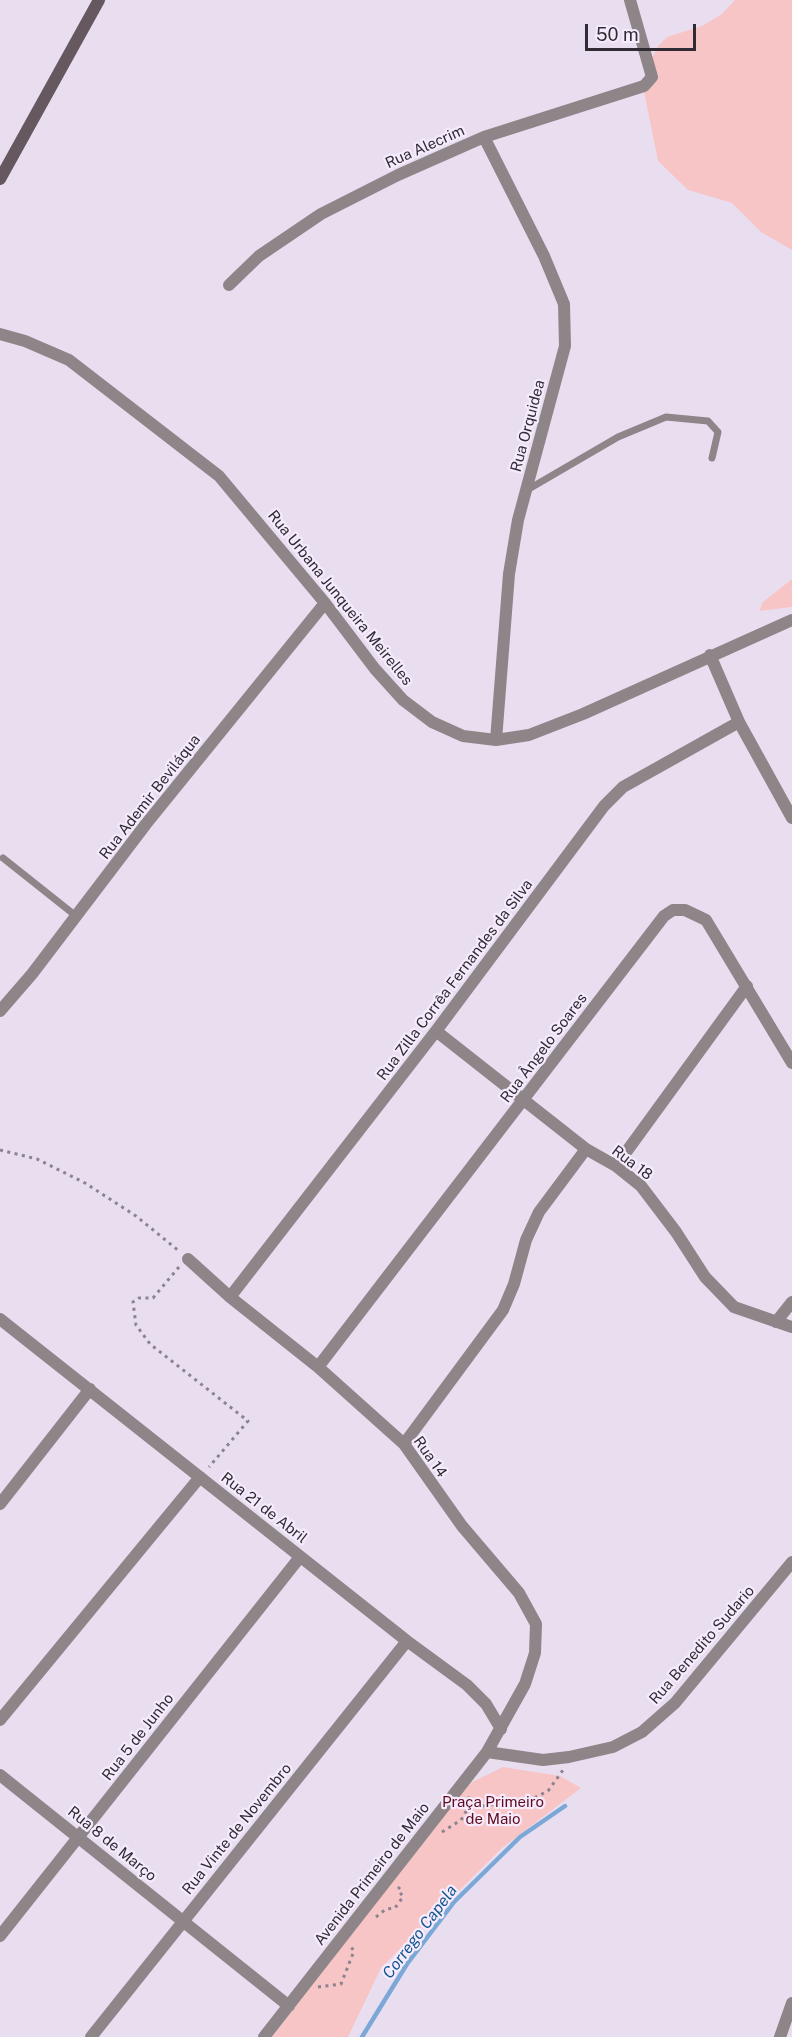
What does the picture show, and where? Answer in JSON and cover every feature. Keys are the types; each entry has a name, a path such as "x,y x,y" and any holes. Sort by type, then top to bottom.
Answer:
{"street":[{"path":"0,179 99,0"},
{"name":"Rua Alecrim","path":"229,285 260,256 321,214 398,175 484,137 644,86 652,77 630,0"},
{"name":"Rua Orquidea","path":"484,137 544,256 564,304 565,346 525,492 509,574 496,740"},
{"name":"Rua Urbana Junqueira Meirelles","path":"0,334 25,341 69,360 188,449 226,484 325,603 375,669 404,700 432,722 463,736 496,740 529,735 583,714 792,620"},
{"name":"Rua Ademir Beviláqua","path":"0,1011 146,824 325,603"},
{"path":"710,655 739,722 792,818"},
{"name":"Rua Zilla Corrêa Fernandes da Silva","path":"230,1297 436,1031 604,806 623,788 739,722"},
{"name":"Rua Ângelo Soares","path":"318,1367 524,1100 657,921 673,910 685,910 701,915 706,920 792,1063"},
{"path":"616,1166 747,986"},
{"name":"Rua 18","path":"436,1031 586,1149 616,1166 641,1186 658,1206 719,1295 734,1307 792,1327"},
{"path":"404,1444 503,1310 514,1284 526,1240 539,1212 586,1149"},
{"name":"Rua 14","path":"188,1259 230,1297 318,1367 404,1444 462,1526 519,1593 536,1624 536,1653 525,1684 501,1729"},
{"path":"776,1322 792,1302"},
{"name":"Rua 21 de Abril","path":"0,1319 407,1641 467,1685 486,1704 501,1729"},
{"path":"2,1498 90,1389"},
{"path":"0,1720 200,1477"},
{"name":"Rua 5 de Junho","path":"0,1936 300,1557"},
{"name":"Rua Benedito Sudario","path":"487,1752 523,1759 569,1757 613,1747 642,1732 675,1703 792,1562"},
{"name":"Rua Vinte de Novembro","path":"91,2037 407,1641"},
{"name":"Avenida Primeiro de Maio","path":"264,2037 487,1752 501,1729"},
{"name":"Rua 8 de Março","path":"0,1775 289,2006"},
{"path":"780,2037 792,2003"}],"lane":[{"path":"525,492 618,437 666,417 708,421 718,432 712,458"},
{"path":"3,858 76,916"}],"path":[{"path":"0,1150 37,1159 85,1183 136,1216 181,1253 178,1258 181,1264 158,1294 153,1298 139,1298 133,1302 139,1331 150,1344 248,1421 200,1477"},
{"path":"468,1808 532,1799 548,1791 560,1776 569,1757"}],"green space":[{"path":"735,0 792,0 792,250 761,232 732,203 688,190 658,161 643,87 646,70 658,46 667,37 702,26 722,14"},
{"path":"792,579 792,607 759,611 763,602"},
{"name":"Praça Primeiro de Maio","path":"503,1767 560,1776 581,1788 502,1848 381,1968 348,2037 271,2037 466,1785"}],"waterway":[{"name":"Corrego Capela","path":"362,2037 407,1964 454,1902 520,1837 565,1806"}]}
